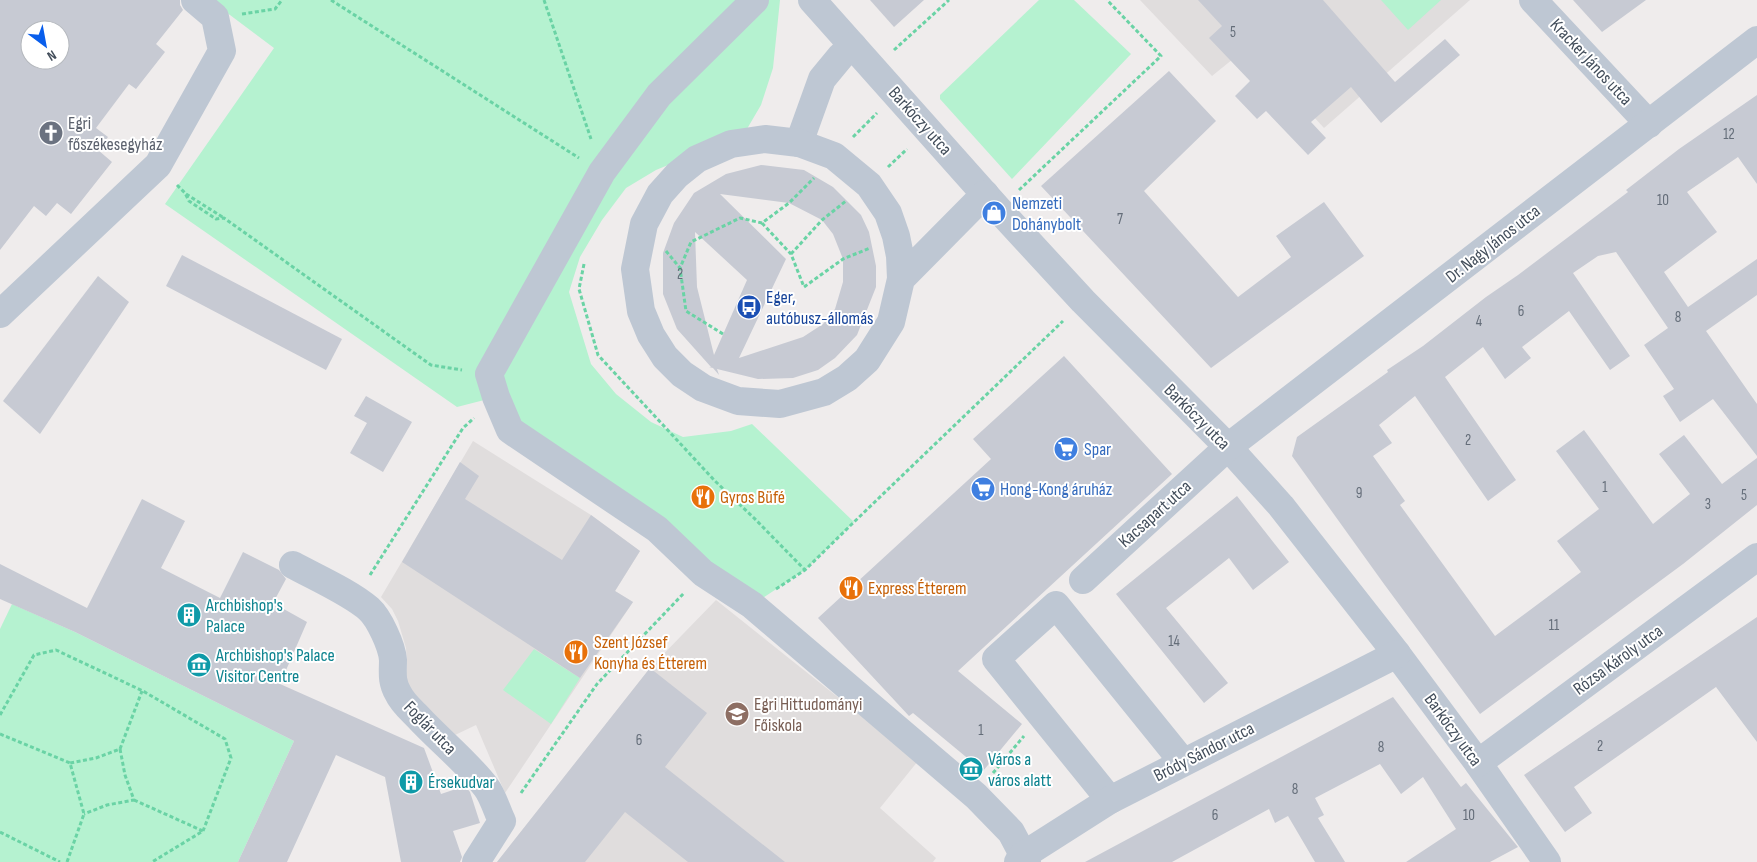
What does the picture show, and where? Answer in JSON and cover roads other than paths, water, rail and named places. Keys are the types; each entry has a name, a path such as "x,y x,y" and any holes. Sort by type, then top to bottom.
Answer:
{"street":[{"path":"0,314 158,165 222,51 215,17 195,0"},
{"path":"755,0 659,95 602,172 490,374 496,397 510,430 656,529 703,573 752,605 976,796 1011,832 1022,860"},
{"name":"Barkóczy utca","path":"812,0 1083,301 1228,447 1281,506 1397,654 1478,763 1547,862"},
{"name":"Kracker János utca","path":"1533,0 1649,124"},
{"name":"Dr. Nagy János utca","path":"1228,447 1757,40"},
{"path":"799,143 822,79 840,56 853,46"},
{"path":"765,139 799,143 834,156 869,185 888,214 896,236 900,256 901,279 891,322 867,360 847,378 824,392 780,404 738,401 703,388 682,374 665,357 651,336 640,311 635,269 644,224 660,194 677,175 697,159 731,144 765,139"},
{"path":"901,279 992,202"},
{"name":"Kacsapart utca","path":"1083,580 1228,447"},
{"name":"Rózsa Károly utca","path":"1478,763 1757,557"},
{"name":"Foglár utca","path":"293,565 356,599 370,609 379,622 393,659 392,676 397,692 423,724 458,756 487,788 502,821 476,862"},
{"path":"1110,800 996,659 1056,605 1183,762"},
{"name":"Bródy Sándor utca","path":"1022,860 1110,800 1397,654"}],"place":[{"name":"Egri főszékesegyház","path":"51,133"},
{"name":"Nemzeti Dohánybolt","path":"994,213"},
{"name":"Eger, autóbusz-állomás","path":"749,307"},
{"name":"Spar","path":"1066,449"},
{"name":"Hong-Kong áruház","path":"983,489"},
{"name":"Gyros Büfé","path":"703,497"},
{"name":"Express Étterem","path":"851,588"},
{"name":"Archbishop's Palace","path":"189,615"},
{"name":"Szent József Konyha és Étterem","path":"576,652"},
{"name":"Archbishop's Palace Visitor Centre","path":"199,665"},
{"name":"Egri Hittudományi Főiskola","path":"737,714"},
{"name":"Város a város alatt","path":"971,769"},
{"name":"Érsekudvar","path":"411,782"}]}
